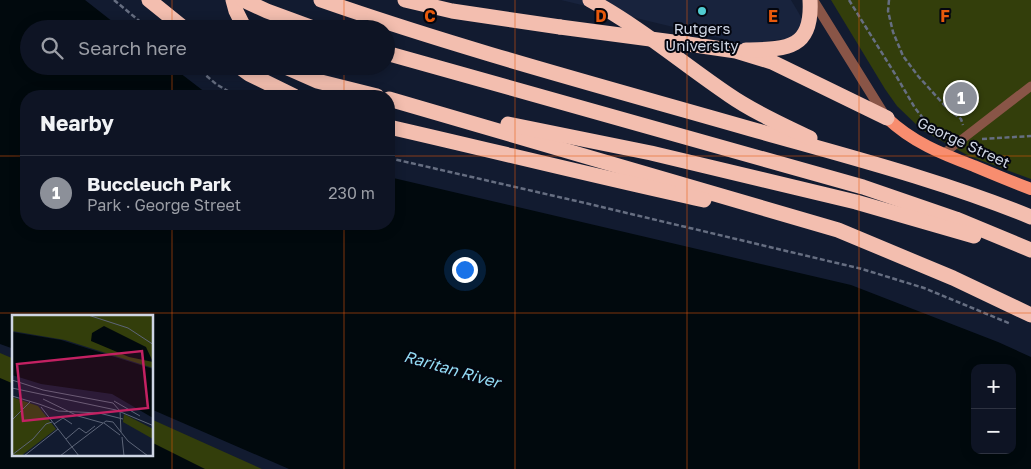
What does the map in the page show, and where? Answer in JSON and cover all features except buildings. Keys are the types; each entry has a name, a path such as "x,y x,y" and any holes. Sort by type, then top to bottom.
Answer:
{"highway":[{"path":"149,0 174,20"},
{"path":"233,0 240,20"},
{"path":"243,0 292,20"},
{"path":"321,0 379,20"},
{"path":"405,0 452,11 736,50 776,49 792,45 800,40 807,29 811,0"},
{"path":"590,0 623,20 709,82 756,112 848,156"},
{"path":"395,25 545,70 848,156 920,178 1031,217"},
{"path":"736,50 772,62 887,118"},
{"path":"395,56 863,187 956,219 1031,251"},
{"path":"251,75 282,90"},
{"path":"302,75 317,81 354,90"},
{"path":"395,101 838,230 953,278 1031,314"},
{"path":"411,105 651,153 837,197 1031,251"},
{"path":"395,128 838,230"}],"main road":[{"name":"George Street","path":"887,118 908,136 926,146 1031,189"}],"street":[{"path":"811,0 887,118"}],"lane":[{"path":"943,154 1031,86"}],"path":[{"path":"114,0 139,20"},
{"path":"849,0 915,108 926,122 942,136 952,138 966,136 973,140 1031,136"},
{"path":"889,0 888,12 891,25 903,56 947,108 961,119 966,136"},
{"path":"206,75 226,90"},
{"path":"395,159 862,270 924,288 1015,326"}],"shaded area":[{"name":"Rutgers University","path":"561,0 791,0 804,22 791,38 744,44"}],"green space":[{"path":"831,0 1031,0 1031,179 969,156 922,130 897,106 885,89"},
{"path":"0,353 12,358 12,456 154,456 154,420 262,469 0,469"}],"water":[{"name":"Raritan River","path":"0,0 85,0 111,20 20,20 20,75 183,75 202,90 20,90 20,230 395,230 395,178 851,285 998,342 1031,357 1031,469 289,469 154,410 154,315 12,315 12,348 0,344"},
{"path":"0,378 12,383 12,456 154,456 154,444 205,469 0,469"}],"place":[{"name":"Rutgers University","path":"702,11"},
{"name":"Buccleuch Park","path":"961,98"}]}
